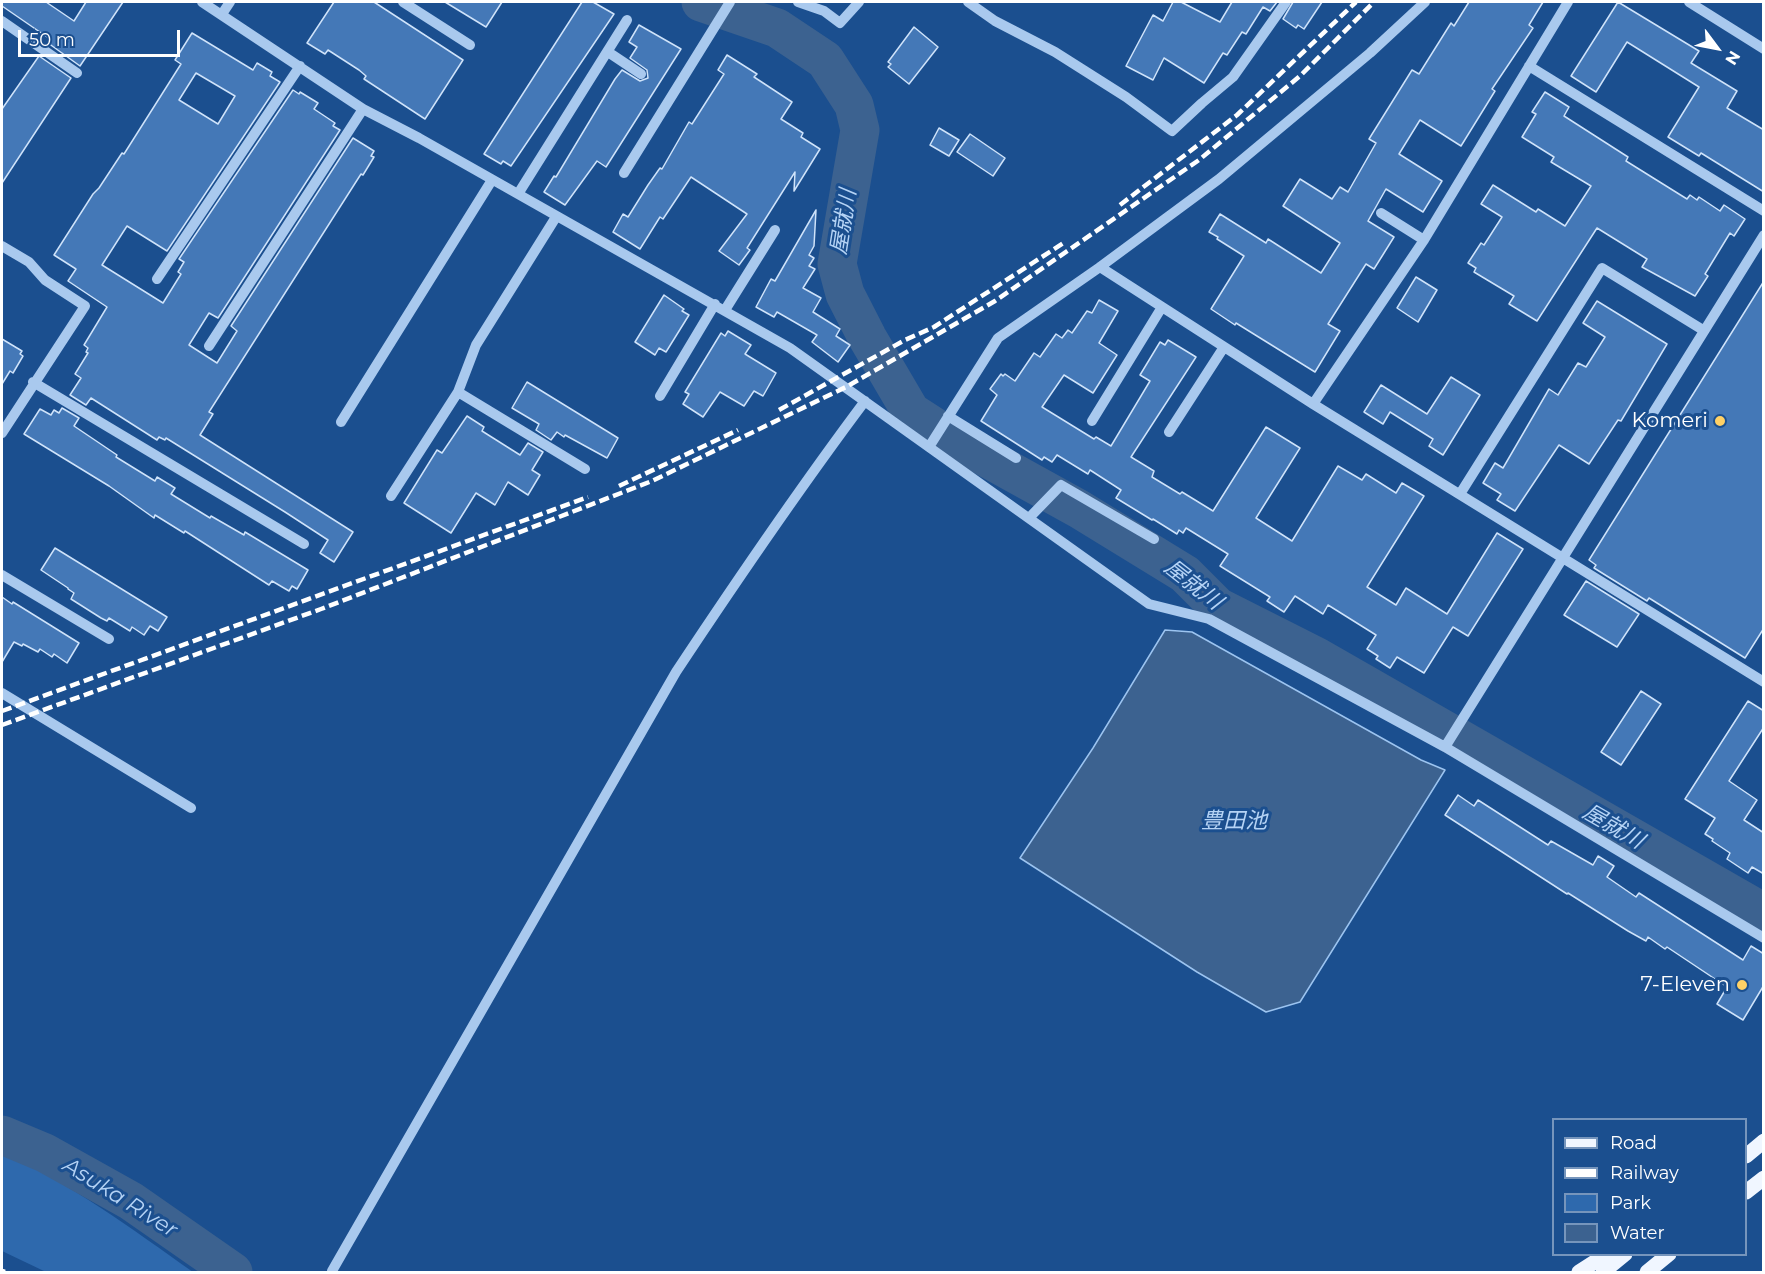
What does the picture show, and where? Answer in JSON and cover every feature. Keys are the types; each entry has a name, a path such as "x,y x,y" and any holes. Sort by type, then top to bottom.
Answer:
{"main road":[{"path":"1747,1155 1764,1141"},
{"path":"1747,1191 1764,1178"},
{"path":"1579,1272 1604,1256"},
{"path":"1603,1272 1623,1256"},
{"path":"1647,1272 1667,1256"}],"street":[{"path":"202,2 363,109 419,138 790,348 865,401 932,442 1029,518 1149,604 1209,619 1445,747 1764,938"},
{"path":"222,14 230,2"},
{"path":"403,2 470,45"},
{"path":"624,173 730,2"},
{"path":"798,2 824,11 840,23 859,2"},
{"path":"968,2 995,21 1054,52 1126,97 1172,131 1233,77 1286,2"},
{"path":"932,442 998,338 1100,267 1219,179 1370,53 1425,2"},
{"path":"1313,404 1425,240 1568,2"},
{"path":"1689,2 1764,49"},
{"path":"518,194 627,20"},
{"path":"2,21 77,74"},
{"path":"608,52 642,74"},
{"path":"156,279 300,66"},
{"path":"1529,66 1764,211"},
{"path":"209,346 363,109"},
{"path":"341,422 492,180"},
{"path":"1381,213 1425,240"},
{"path":"391,496 458,392 476,345 556,217"},
{"path":"725,310 775,230"},
{"path":"1445,747 1764,235"},
{"path":"2,246 29,262 45,280 85,306 33,382 2,433"},
{"path":"1100,267 1313,404 1764,682"},
{"path":"1460,494 1602,268 1703,330"},
{"path":"660,396 715,304"},
{"path":"1092,421 1162,307"},
{"path":"1169,432 1224,347"},
{"path":"33,382 304,544"},
{"path":"458,392 585,469"},
{"path":"332,1271 676,672 808,478 865,401"},
{"path":"947,419 1016,458"},
{"path":"1029,518 1061,485 1154,539"},
{"path":"2,575 109,639"},
{"path":"2,693 191,808"}],"green space":[{"path":"2,1152 76,1192 193,1272 46,1272 2,1251"}],"water":[{"name":"豊田池","path":"1165,630 1192,632 1421,760 1445,770 1300,1002 1266,1012 1197,972 1020,858 1093,748"}],"building":[{"path":"2,2 46,2 74,21 86,2 123,2 80,66 48,43 50,39 2,6"},
{"path":"334,2 374,2 463,60 425,119 364,79 366,76 359,70 328,50 325,54 307,43"},
{"path":"445,2 502,2 486,27"},
{"path":"582,2 593,2 614,14 511,166 503,161 501,164 484,154"},
{"path":"1173,2 1181,2 1220,22 1232,2 1277,2 1270,11 1263,7 1246,34 1242,32 1227,55 1223,53 1204,83 1164,58 1153,80 1126,66 1153,15 1163,21"},
{"path":"1293,2 1322,2 1304,29 1298,25 1296,28 1283,19"},
{"path":"1469,2 1543,2 1529,25 1533,28 1492,89 1495,91 1461,146 1420,120 1399,154 1442,181 1423,212 1386,189 1368,221 1394,237 1374,269 1366,264 1328,324 1340,331 1315,372 1211,309 1244,256 1209,232 1220,214 1266,243 1268,239 1321,273 1340,243 1283,206 1300,179 1332,199 1340,187 1348,192 1376,143 1369,139 1412,70 1419,74 1451,23 1454,26"},
{"path":"1618,2 1699,51 1691,63 1737,91 1727,108 1764,130 1764,192 1701,153 1699,156 1668,137 1699,87 1627,42 1596,92 1571,76"},
{"path":"639,25 681,49 606,167 597,161 565,205 544,192 554,176 556,177 615,79 622,70 640,81 648,78 647,70 630,58 637,47 629,42"},
{"path":"914,27 938,47 909,84 888,67 891,64 888,62"},
{"path":"192,33 253,70 257,63 272,72 270,76 280,82 167,251 127,226 102,265 163,303 181,274 178,272 184,262 179,259 293,90 318,103 314,109 335,123 333,126 340,130 218,318 209,313 189,345 217,363 237,331 231,326 353,138 374,151 371,156 374,157 363,175 361,174 209,412 213,414 200,435 353,532 334,562 320,553 328,540 285,512 166,438 165,440 159,437 157,440 91,398 86,405 70,395 81,378 75,374 88,353 86,352 88,348 84,345 107,307 68,281 76,269 54,255 93,194 122,153 124,154 181,64 175,60","holes":["196,73 235,96 218,124 179,100"]},
{"path":"727,55 757,74 754,77 792,102 781,119 803,133 801,137 820,149 794,191 795,172 747,248 750,250 739,265 719,251 747,214 691,177 663,219 660,217 640,249 613,232 623,214 628,217 660,168 662,169 689,122 692,124 724,74 718,70"},
{"path":"39,56 71,78 2,183 2,109"},
{"path":"1545,92 1569,107 1564,116 1628,157 1626,161 1687,199 1690,195 1697,200 1699,197 1720,211 1724,205 1745,219 1734,236 1730,233 1705,274 1708,276 1695,296 1642,267 1647,259 1597,228 1537,321 1509,304 1514,296 1474,272 1476,268 1468,263 1481,243 1484,245 1502,217 1481,204 1493,185 1536,212 1538,209 1565,226 1591,186 1551,162 1554,157 1522,137 1536,114 1532,112"},
{"path":"939,128 959,140 949,156 930,145"},
{"path":"970,134 1005,158 993,176 957,152"},
{"path":"816,210 814,246 809,255 814,258 809,266 815,269 803,288 821,298 813,312 840,329 836,336 850,345 838,362 812,342 817,335 777,312 774,317 756,307 771,279 775,281"},
{"path":"1416,277 1437,290 1418,322 1397,308"},
{"name":"Komeri","path":"1764,281 1764,628 1745,658 1649,598 1647,601 1594,568 1596,565 1589,560"},
{"path":"664,295 689,315 666,352 659,348 655,355 635,342"},
{"path":"1099,300 1118,311 1099,343 1117,355 1093,393 1064,375 1042,407 1094,439 1096,437 1111,446 1150,381 1140,375 1160,342 1165,345 1168,340 1196,357 1131,457 1154,471 1152,477 1213,511 1266,427 1300,448 1256,518 1292,541 1338,466 1362,480 1366,474 1396,493 1402,483 1424,496 1367,587 1396,605 1406,588 1447,614 1497,533 1523,549 1468,636 1453,627 1424,673 1397,657 1390,668 1376,659 1378,656 1367,649 1376,635 1328,605 1323,614 1295,596 1284,612 1267,601 1270,597 1220,566 1228,554 1186,528 1183,533 1179,530 1177,534 1152,520 1116,498 1121,490 1090,470 1088,474 1057,455 1052,462 1044,457 1042,460 981,421 997,395 990,389 1001,374 1015,381 1034,353 1040,357 1056,334 1062,338 1068,330 1072,333 1087,311 1092,313"},
{"path":"1597,301 1667,344 1621,421 1618,420 1589,464 1559,445 1515,511 1497,500 1501,494 1483,483 1495,463 1503,468 1549,389 1558,395 1578,363 1586,367 1605,337 1583,323"},
{"path":"728,331 751,345 745,354 776,373 763,396 754,391 744,406 720,392 703,417 683,404 689,394 685,392 721,333 725,336"},
{"path":"2,339 22,351 20,354 23,356 13,373 10,371 2,384"},
{"path":"1451,377 1480,395 1443,455 1429,446 1433,439 1390,412 1383,424 1364,412 1381,385 1427,414"},
{"path":"527,382 618,438 607,458 557,432 551,440 536,430 539,424 512,408"},
{"path":"62,408 79,418 74,426 117,455 116,457 155,481 157,477 175,488 171,494 210,518 211,516 244,535 245,532 308,570 297,589 292,586 289,591 272,581 269,585 185,531 184,533 155,515 154,518 109,486 24,434 40,409 51,415 54,410 59,413"},
{"path":"467,416 484,427 482,431 520,455 528,443 543,452 532,470 540,475 528,495 508,482 495,505 476,493 451,533 404,503 437,450 442,453"},
{"path":"55,548 167,617 158,631 150,626 144,635 132,627 130,631 109,618 107,621 101,618 71,599 74,593 41,570"},
{"path":"1586,581 1639,614 1617,647 1564,615"},
{"path":"2,597 79,643 67,663 54,654 52,657 40,649 38,652 14,642 2,662"},
{"path":"1641,691 1661,704 1621,765 1601,752"},
{"path":"1748,701 1764,711 1764,727 1729,781 1757,800 1744,820 1764,833 1764,874 1752,867 1748,873 1727,859 1730,853 1705,834 1715,818 1685,799"},
{"path":"1458,795 1474,806 1478,800 1548,845 1551,841 1593,865 1598,856 1614,866 1607,877 1636,897 1639,893 1743,960 1751,946 1764,954 1764,985 1743,1020 1717,1004 1727,987 1667,947 1665,949 1648,937 1646,941 1567,894 1445,815"}],"waterway":[{"name":"屋就川","path":"701,2 777,28 825,60 854,105 860,130 837,264 845,294 911,412 956,441 1079,509 1185,574 1218,607 1317,657 1764,913"},
{"name":"Asuka River","path":"2,1135 45,1153 131,1201 233,1272"}],"railway":[{"path":"1120,205 1237,115 1356,2"},
{"path":"2,725 321,609 652,481 846,387 995,301 1199,160 1300,76 1374,2"},
{"path":"779,410 905,340 934,327 1065,242"},
{"path":"619,486 738,430"},
{"path":"2,711 588,497"}],"place":[{"name":"Komeri","path":"1720,421"},
{"name":"7-Eleven","path":"1742,985"}]}
